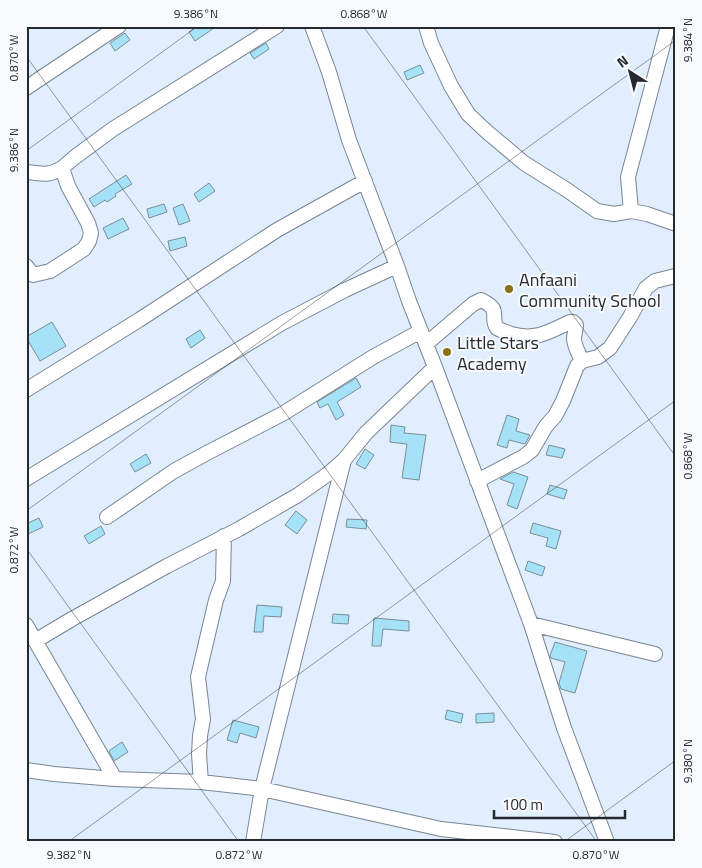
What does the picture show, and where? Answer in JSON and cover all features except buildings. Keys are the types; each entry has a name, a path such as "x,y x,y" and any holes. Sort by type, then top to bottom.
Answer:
{"street":[{"path":"26,88 119,26"},
{"path":"26,172 53,174 112,129 277,26"},
{"path":"312,26 330,72 349,140 531,624 564,728 607,842"},
{"path":"426,26 431,43 451,86 468,114 524,163 597,211 614,214 631,211 647,214 676,224"},
{"path":"631,211 628,177 668,26"},
{"path":"26,266 32,275 50,271 84,248 89,241 91,233 88,223 65,180 62,168"},
{"path":"26,390 139,320 277,230 365,181"},
{"path":"26,479 282,323 345,290 397,266"},
{"path":"477,481 523,457 532,450 546,426 555,416 577,366 582,360 598,356 610,348 646,288 655,281 676,276 676,270"},
{"path":"107,516 174,471 284,413 374,357 423,338 454,321 473,304 481,300 494,309 497,328 521,337 532,337 547,333 573,322 576,325 574,339 582,360"},
{"path":"36,641 167,566 298,495 344,460 366,434 435,367"},
{"path":"254,842 262,789 344,460"},
{"path":"201,782 199,754 203,719 198,677 216,600 223,581 224,536"},
{"path":"531,624 655,654"},
{"path":"26,625 115,779"},
{"path":"26,770 115,779 201,782 262,789 441,829 554,842"}],"place":[{"name":"Anfaani Community School","path":"509,289"},
{"name":"Little Stars Academy","path":"447,352"}]}
